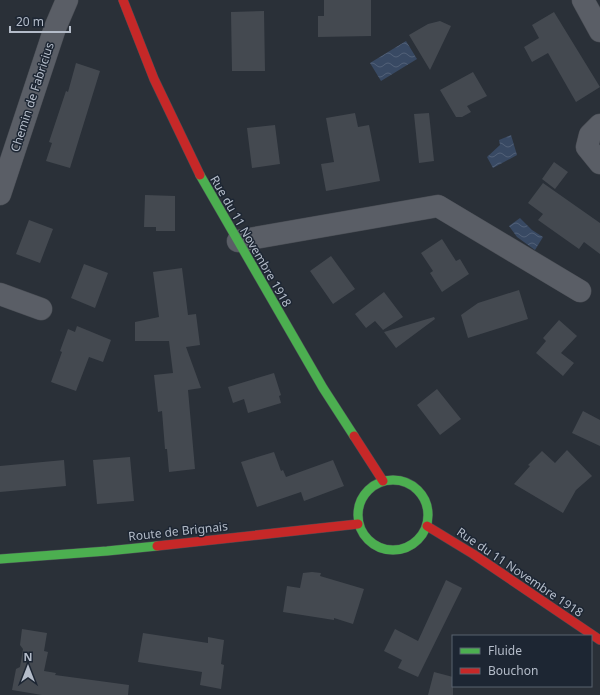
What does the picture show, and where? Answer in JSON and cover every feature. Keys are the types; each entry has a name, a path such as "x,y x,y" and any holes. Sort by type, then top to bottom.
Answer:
{"street":[{"name":"Chemin de Fabricius","path":"0,194 55,28 67,0"},
{"name":"Rue du 11 Novembre 1918","path":"123,0 154,79 204,186 238,241 323,388 383,481"},
{"path":"582,0 600,31"},
{"path":"600,125 590,135 588,147 600,163"},
{"path":"238,241 438,206 580,292"},
{"path":"0,294 41,309"},
{"path":"394,479 405,482 414,487 422,495 427,504 428,515 422,536 405,548 384,550 375,546 368,541 358,524 357,513 359,502 373,485 383,481 394,479"},
{"name":"Route de Brignais","path":"0,559 100,551 358,524"},
{"name":"Rue du 11 Novembre 1918","path":"426,526 473,554 600,640"}],"water":[{"path":"406,41 417,59 381,81 370,63"},
{"path":"511,135 517,155 493,168 487,157 500,145 499,140"},
{"path":"520,218 532,230 543,237 535,250 517,237 509,226"}],"building":[{"path":"324,0 371,0 371,36 318,37 318,16 324,16"},
{"path":"264,11 265,71 232,71 231,12"},
{"path":"554,12 600,87 576,102 548,53 532,62 524,47 539,38 532,25"},
{"path":"440,21 451,26 430,70 409,35 428,24"},
{"path":"76,63 100,71 70,168 46,161 52,143 49,142 66,91 68,92"},
{"path":"473,72 487,96 467,106 471,112 462,117 456,117 440,90"},
{"path":"355,113 358,127 369,125 380,181 326,191 321,164 334,162 326,118"},
{"path":"429,113 434,161 419,163 414,114"},
{"path":"275,125 280,164 252,168 247,128"},
{"path":"554,162 568,172 555,189 542,179"},
{"path":"543,183 600,223 600,254 584,242 579,249 538,220 543,214 528,203"},
{"path":"145,195 175,196 175,231 156,231 156,227 144,227"},
{"path":"29,220 53,229 40,263 16,254"},
{"path":"442,239 456,261 460,259 469,274 442,292 430,273 433,271 421,253"},
{"path":"331,256 355,289 333,304 310,271"},
{"path":"84,264 108,273 95,308 71,298"},
{"path":"182,268 188,315 196,314 200,345 186,347 201,388 188,390 195,469 169,472 167,449 165,449 162,411 158,412 154,375 173,373 169,341 135,341 135,322 159,317 153,272"},
{"path":"519,290 528,319 468,338 461,315 478,303"},
{"path":"384,292 403,317 383,330 375,321 366,328 355,314"},
{"path":"434,317 435,319 396,348 384,332"},
{"path":"559,320 577,336 561,353 574,363 563,376 536,353 546,341 543,338"},
{"path":"77,326 111,340 103,362 89,357 76,391 51,382 62,352 60,351 68,329 75,332"},
{"path":"274,373 281,395 279,396 281,403 248,413 244,399 233,403 228,387"},
{"path":"437,389 461,419 440,435 417,405"},
{"path":"583,411 600,420 600,446 572,433"},
{"path":"567,450 592,476 576,490 563,513 514,484 530,466 528,465 542,451 555,463"},
{"path":"274,452 281,471 283,470 286,477 333,460 344,486 304,501 301,492 257,507 241,462"},
{"path":"130,457 134,501 97,504 93,460"},
{"path":"64,460 66,486 0,492 0,466"},
{"path":"303,573 321,573 320,576 364,589 353,624 334,618 334,620 283,612 287,586 300,588"},
{"path":"446,580 462,588 418,677 398,668 402,660 384,651 395,629 418,641"},
{"path":"22,629 47,633 44,651 48,652 44,671 56,673 55,675 129,685 128,695 42,695 12,690 16,669 20,667 23,649 20,645"},
{"path":"143,633 208,643 208,637 224,640 221,664 224,665 221,689 200,685 202,672 138,662"},
{"path":"434,672 452,677 453,695 428,695"}],"traffic: fast":[{"path":"200,175 323,388 354,436"},
{"path":"386,480 400,480 413,486 422,495 426,501 428,515 426,529 418,540 407,548 400,550 386,550 379,548 368,540 360,529 358,522 358,508 360,501 368,490 379,482 386,480"},
{"path":"0,559 157,546"}],"traffic: jam":[{"path":"123,0 154,79 200,175"},
{"path":"354,436 383,481"},
{"path":"157,546 358,524"},
{"path":"427,526 473,554 600,640"}]}
